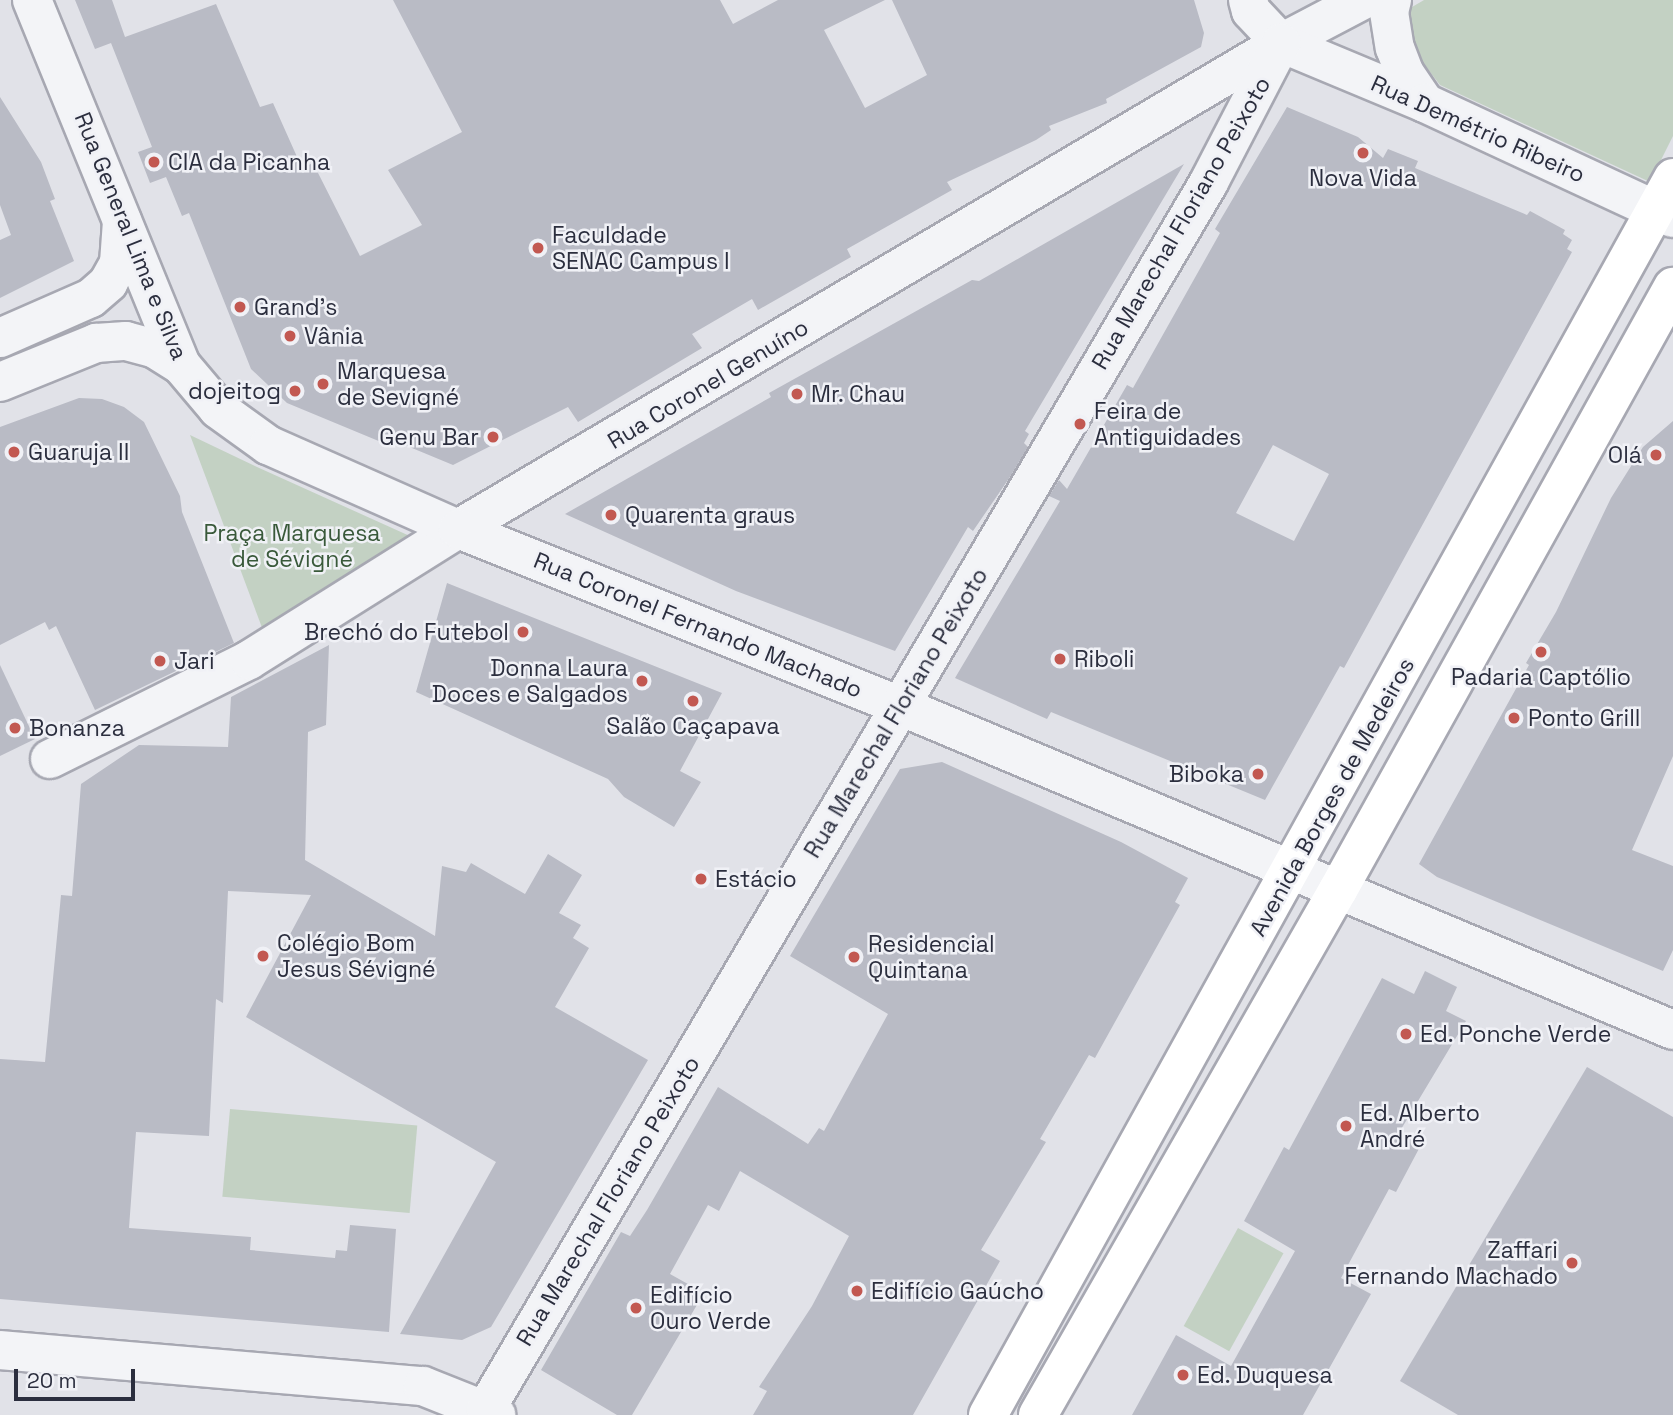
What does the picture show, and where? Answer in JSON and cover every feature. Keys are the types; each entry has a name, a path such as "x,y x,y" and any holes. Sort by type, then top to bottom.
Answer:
{"main road":[{"name":"Avenida Borges de Medeiros","path":"988,1415 1667,203"},
{"path":"1038,1415 1338,890 1673,287"}],"street":[{"name":"Rua General Lima e Silva","path":"32,0 181,365 218,409 268,445 458,528"},
{"path":"1248,0 1251,11 1281,43"},
{"name":"Rua Coronel Genuíno","path":"50,759 249,660 458,528 1281,43 1363,0"},
{"path":"1392,0 1390,26 1395,48 1409,80 1426,103"},
{"name":"Rua Demétrio Ribeiro","path":"1281,43 1667,203"},
{"name":"Rua Marechal Floriano Peixoto","path":"488,1413 1209,181 1281,43"},
{"path":"0,338 91,298 108,283 120,263 124,241 121,215"},
{"path":"0,382 96,343 136,344 155,349 181,365"},
{"name":"Rua Coronel Fernando Machado","path":"458,528 900,706 1673,1030"},
{"path":"0,1350 423,1386 488,1413"}],"green space":[{"path":"1424,0 1673,0 1673,136 1650,182 1440,85 1404,38 1407,10"},
{"name":"Praça Marquesa de Sévigné","path":"190,435 257,467 412,537 264,633"},
{"path":"230,1109 417,1125 410,1213 222,1197"},
{"path":"1238,1228 1283,1253 1229,1351 1184,1326"}],"building":[{"path":"75,0 112,0 125,37 216,4 260,107 273,103 302,168 313,163 360,256 422,225 388,170 462,132 393,0 720,0 733,24 778,0 885,0 824,30 865,108 927,75 892,0 1194,0 1204,33 1201,47 1106,99 1107,103 1049,126 1051,130 1036,140 947,182 952,190 847,249 851,257 758,310 752,299 692,334 702,348 578,422 568,407 453,465 383,436 381,442 287,403 251,369 189,213 182,216 166,177 150,183 138,152 152,147 111,43 95,49"},
{"path":"0,97 41,162 55,199 50,201 74,261 0,298 0,240 11,235 0,205"},
{"path":"1287,107 1358,137 1383,158 1388,149 1418,161 1415,168 1527,215 1530,211 1565,230 1563,234 1572,240 1567,249 1572,252 1344,668 1340,666 1265,800 1051,712 1047,719 955,678 1060,501 1049,496 1059,480 1067,489 1127,385 1133,388 1220,233 1215,229","holes":["1273,445 1329,474 1294,541 1236,513"]},
{"path":"1184,164 1025,431 1029,434 1024,443 1028,447 973,531 968,527 895,651 736,591 565,514 771,397 769,393 972,280 979,281"},
{"path":"79,398 102,399 124,407 144,422 180,496 182,512 234,643 95,710 56,626 49,630 45,622 0,645 0,427"},
{"path":"1673,421 1673,756 1632,850 1673,866 1673,950 1663,971 1437,877 1419,864 1529,665 1526,663 1556,612 1611,498 1643,447"},
{"path":"447,583 722,693 680,771 701,782 674,827 624,797 608,779 416,692"},
{"name":"Colégio Bom Jesus Sévigné","path":"329,645 326,725 308,732 305,860 435,936 442,866 466,872 471,863 525,894 548,854 582,875 559,913 581,925 573,938 589,948 555,1007 648,1060 491,1327 462,1340 400,1334 496,1162 246,1017 311,895 228,891 223,1003 216,999 209,1136 136,1132 129,1228 251,1237 250,1250 335,1258 336,1250 347,1251 350,1225 396,1229 389,1332 0,1299 0,1059 45,1062 61,895 72,896 81,784 139,745 228,747 231,697"},
{"name":"Bonanza","path":"0,665 35,739 0,756"},
{"path":"942,762 1121,842 1188,878 1175,902 1180,905 1095,1058 1089,1055 1040,1139 1046,1142 981,1250 1000,1261 913,1415 753,1415 767,1391 759,1387 812,1306 849,1236 740,1171 719,1211 708,1205 670,1274 704,1293 632,1415 617,1415 541,1370 621,1232 630,1236 718,1087 808,1144 819,1128 824,1131 888,1014 790,956 900,769"},
{"path":"1425,971 1457,987 1446,1011 1466,1021 1400,1131 1422,1143 1396,1192 1389,1189 1341,1278 1371,1294 1303,1415 1132,1415 1176,1335 1231,1366 1295,1251 1244,1221 1284,1147 1289,1150 1382,978 1414,994"},
{"name":"Zaffari Fernando Machado","path":"1587,1067 1673,1117 1673,1415 1458,1415 1400,1381"}],"place":[{"name":"Nova Vida","path":"1363,153"},
{"name":"CIA da Picanha","path":"154,162"},
{"name":"Faculdade SENAC Campus I","path":"538,248"},
{"name":"Grand's","path":"240,307"},
{"name":"Vânia","path":"290,336"},
{"name":"Marquesa de Sevigné","path":"323,384"},
{"name":"dojeitog","path":"295,391"},
{"name":"Mr. Chau","path":"797,394"},
{"name":"Feira de Antiguidades","path":"1080,424"},
{"name":"Genu Bar","path":"493,437"},
{"name":"Guaruja II","path":"14,452"},
{"name":"Olá","path":"1656,455"},
{"name":"Quarenta graus","path":"611,515"},
{"name":"Brechó do Futebol","path":"523,632"},
{"name":"Padaria Captólio","path":"1541,652"},
{"name":"Riboli","path":"1060,659"},
{"name":"Jari","path":"160,661"},
{"name":"Donna Laura Doces e Salgados","path":"642,681"},
{"name":"Salão Caçapava","path":"693,701"},
{"name":"Ponto Grill","path":"1514,718"},
{"name":"Bonanza","path":"15,728"},
{"name":"Biboka","path":"1258,774"},
{"name":"Estácio","path":"701,879"},
{"name":"Colégio Bom Jesus Sévigné","path":"263,956"},
{"name":"Residencial Quintana","path":"854,957"},
{"name":"Ed. Ponche Verde","path":"1406,1034"},
{"name":"Ed. Alberto André","path":"1346,1126"},
{"name":"Zaffari Fernando Machado","path":"1572,1263"},
{"name":"Edifício Gaúcho","path":"857,1291"},
{"name":"Edifício Ouro Verde","path":"636,1308"},
{"name":"Ed. Duquesa","path":"1183,1375"}]}
